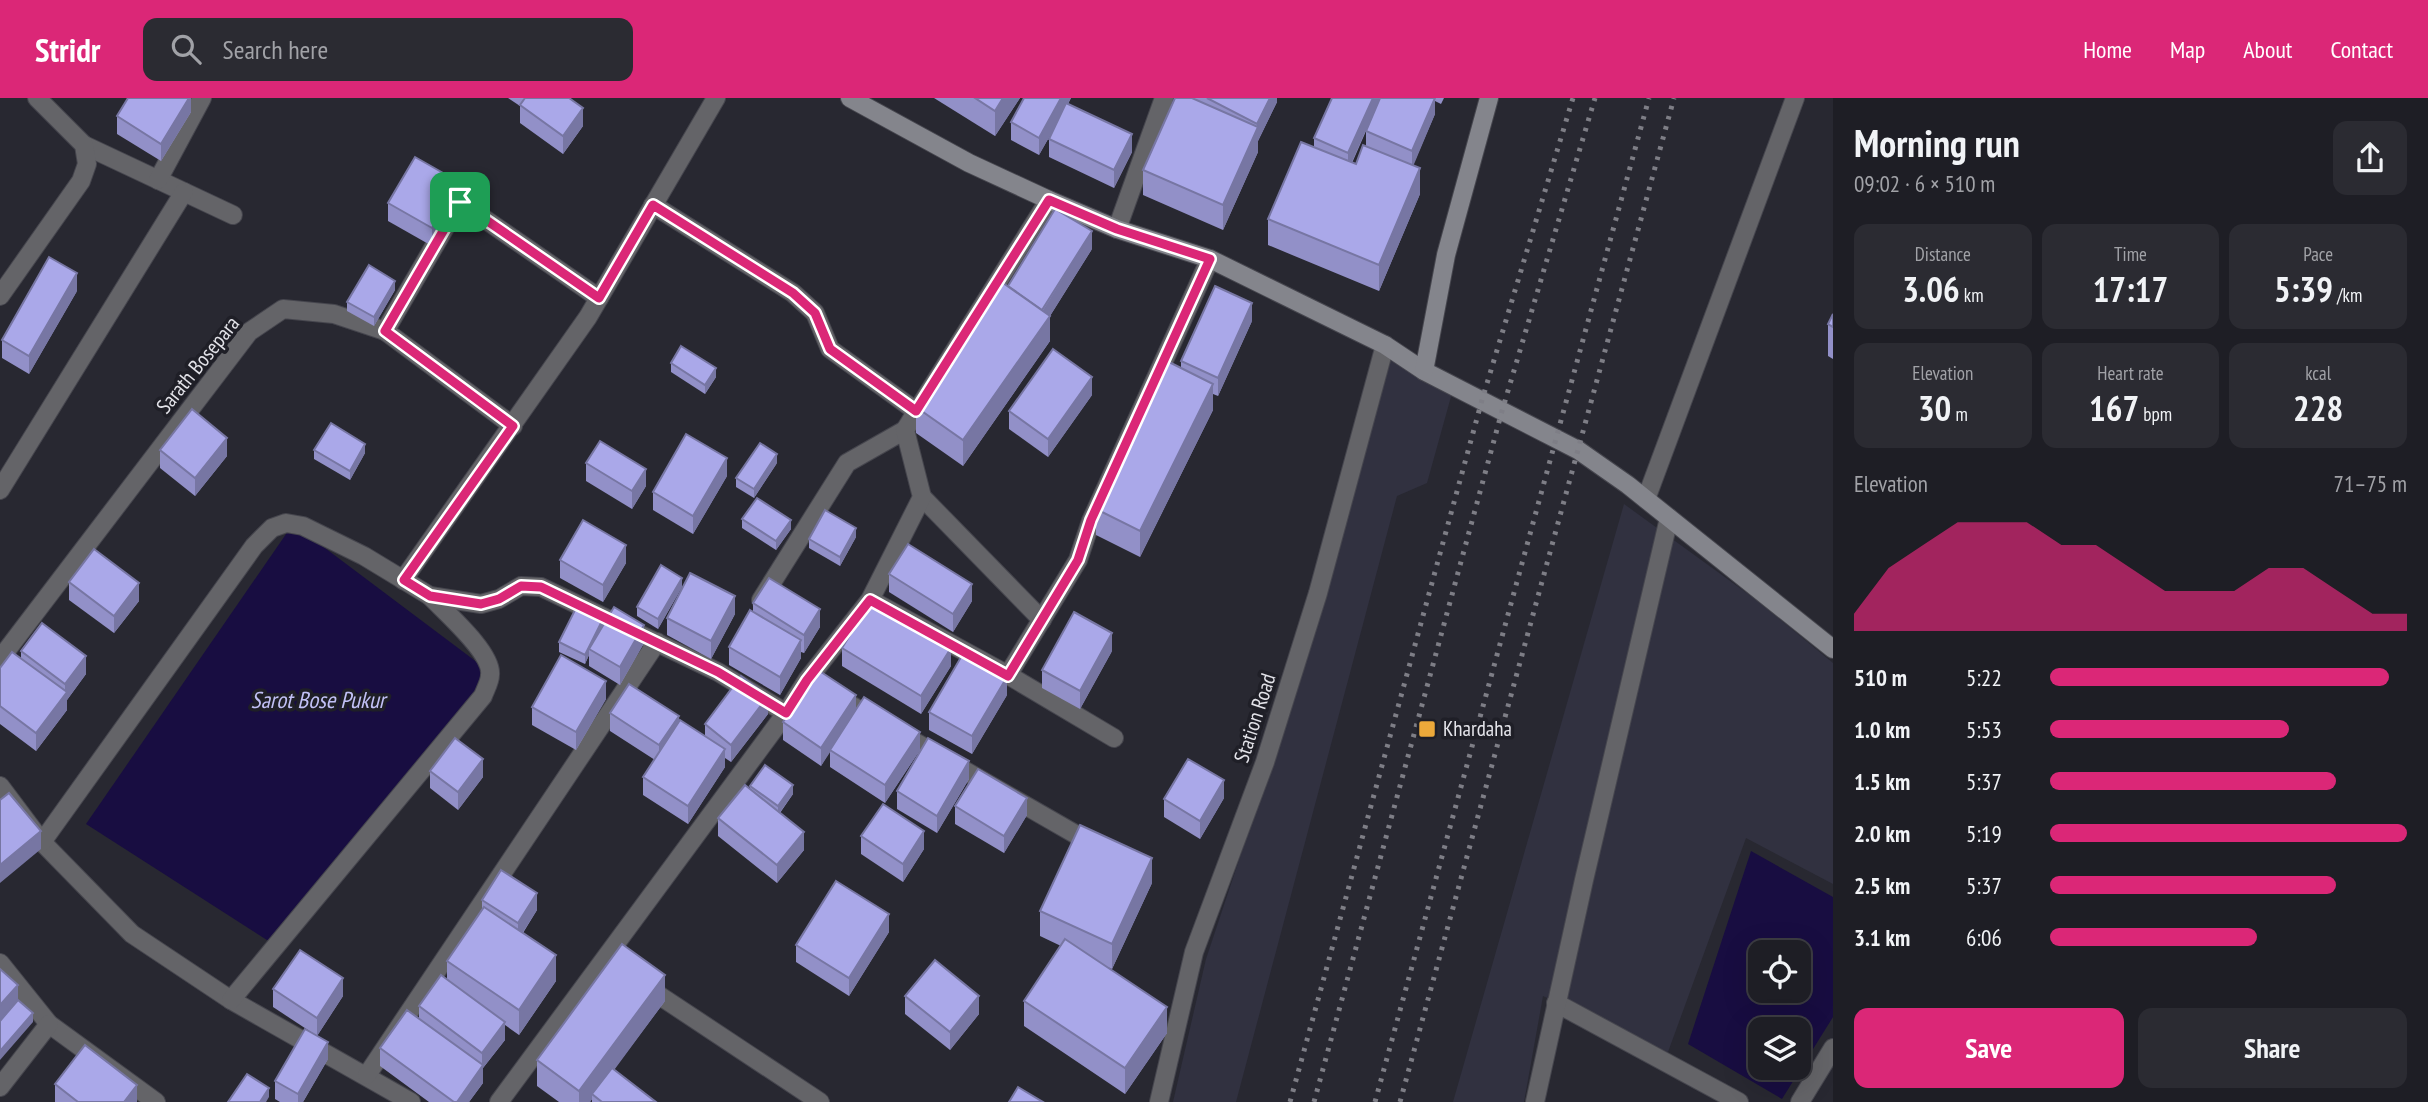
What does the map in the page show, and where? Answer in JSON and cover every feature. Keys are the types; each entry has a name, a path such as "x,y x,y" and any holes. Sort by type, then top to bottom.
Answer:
{"street":[{"path":"37,98 84,145 233,215"},
{"path":"158,180 202,98"},
{"path":"404,580 599,298 716,98"},
{"path":"850,98 969,163 1049,200 1117,229 1210,259 1385,345 1424,370 1578,450 1646,499 1833,649"},
{"path":"1117,229 1164,98"},
{"path":"1424,370 1446,255 1489,98"},
{"path":"1646,499 1796,98"},
{"path":"0,296 81,181 87,164 84,145"},
{"path":"0,490 184,192"},
{"path":"754,613 804,529 848,463 905,430 1049,200"},
{"path":"385,331 460,202 599,298"},
{"path":"653,205 793,293 815,313 830,349 916,411"},
{"path":"1008,676 1078,560 1091,520 1210,259"},
{"name":"Sarath Bosepara","path":"0,659 249,332 283,310 334,314 385,331 513,426"},
{"name":"Station Road","path":"1159,1102 1194,952 1265,762 1306,632 1385,345"},
{"path":"905,430 922,498 1042,620"},
{"path":"499,1102 614,966 807,680 870,600 922,498"},
{"path":"1535,1102 1669,518"},
{"path":"42,842 254,546 272,527 286,523 303,527 363,556 430,596 469,636 487,660 491,673 483,696 232,1000"},
{"path":"430,596 481,604 499,599 521,586 541,587 657,642 722,666 786,713"},
{"path":"870,600 1114,738"},
{"path":"367,1075 657,642"},
{"path":"807,680 1096,846"},
{"path":"0,786 42,842 132,934 232,1000 411,1102"},
{"path":"0,963 49,1024 156,1102"},
{"path":"614,966 820,1102"},
{"path":"1556,1003 1739,1102"},
{"path":"0,1087 49,1024"},
{"path":"1800,1102 1833,1048"}],"shaded area":[{"path":"1391,360 1452,393 1427,483 1397,496 1236,1102 1173,1102 1206,959 1303,668"},
{"path":"1624,504 1755,599 1833,663 1833,884 1746,838 1668,1052 1543,996 1524,1102 1453,1102"}],"water":[{"name":"Sarot Bose Pukur","path":"293,524 490,672 281,949 86,824"},
{"path":"1751,851 1833,897 1833,1017 1811,1052 1811,1017 1748,1017 1748,1079 1688,1044"},
{"path":"1750,1080 1794,1080 1782,1099"}],"building":[{"path":"128,98 189,98 161,144 117,116"},
{"path":"525,98 569,98 583,108 563,136 520,105"},
{"path":"975,98 1003,98 995,111"},
{"path":"1024,98 1061,98 1039,138 1011,122"},
{"path":"1175,98 1192,98 1258,127 1223,205 1143,170"},
{"path":"1207,98 1270,98 1257,124"},
{"path":"1332,98 1373,98 1348,153 1314,138"},
{"path":"1380,98 1435,98 1412,151 1366,131"},
{"path":"1066,103 1132,134 1114,170 1049,139"},
{"path":"1301,142 1356,164 1363,145 1420,168 1379,265 1268,219"},
{"path":"415,157 459,182 432,228 388,203"},
{"path":"1055,209 1092,231 1042,310 1008,286"},
{"path":"49,257 77,273 29,356 2,340"},
{"path":"369,265 395,281 374,317 347,302"},
{"path":"1003,283 1050,316 963,440 916,407"},
{"path":"1215,286 1252,303 1218,378 1181,361"},
{"path":"1833,314 1833,327 1828,324"},
{"path":"681,346 716,368 705,385 671,363"},
{"path":"1053,349 1092,377 1048,439 1009,411"},
{"path":"1169,362 1213,384 1140,531 1096,509"},
{"path":"192,409 227,438 195,478 160,450"},
{"path":"331,423 365,444 350,471 314,450"},
{"path":"686,434 727,458 693,516 653,492"},
{"path":"600,441 646,469 632,491 586,463"},
{"path":"760,443 777,454 754,489 736,478"},
{"path":"757,498 791,520 776,541 742,519"},
{"path":"825,510 856,528 840,557 809,539"},
{"path":"583,520 626,545 603,585 560,560"},
{"path":"908,544 972,584 953,614 889,574"},
{"path":"94,549 139,583 114,616 69,582"},
{"path":"661,565 682,578 658,619 637,607"},
{"path":"690,573 735,596 711,641 667,618"},
{"path":"769,578 820,609 804,635 753,603"},
{"path":"872,599 951,648 921,696 842,648"},
{"path":"580,600 606,613 585,655 559,642"},
{"path":"614,607 644,625 620,667 589,649"},
{"path":"750,610 801,640 780,677 729,647"},
{"path":"1074,612 1112,633 1080,691 1042,670"},
{"path":"42,623 86,656 65,684 21,651"},
{"path":"12,652 67,692 36,733 0,706 0,668"},
{"path":"964,652 1007,677 972,736 929,712"},
{"path":"561,655 606,681 576,732 532,707"},
{"path":"818,670 856,695 821,748 783,722"},
{"path":"741,676 768,696 731,745 705,724"},
{"path":"629,684 679,716 659,745 610,713"},
{"path":"864,697 920,732 885,785 830,750"},
{"path":"680,720 725,749 688,806 643,777"},
{"path":"455,738 483,759 458,792 430,771"},
{"path":"928,738 969,761 937,816 897,791"},
{"path":"1188,759 1224,780 1200,821 1164,799"},
{"path":"765,765 793,785 778,806 750,786"},
{"path":"978,769 1027,798 1004,836 955,806"},
{"path":"745,785 804,832 777,865 718,818"},
{"path":"9,793 41,831 0,865 0,800"},
{"path":"883,804 924,831 903,864 861,836"},
{"path":"1080,825 1152,858 1112,944 1040,911"},
{"path":"501,870 537,893 518,923 482,900"},
{"path":"836,881 889,914 849,978 796,945"},
{"path":"484,907 556,955 519,1010 447,961"},
{"path":"1065,939 1167,1007 1125,1068 1024,1001"},
{"path":"622,944 665,975 579,1091 537,1060"},
{"path":"300,950 343,978 317,1018 273,989"},
{"path":"935,960 979,996 950,1032 905,996"},
{"path":"0,969 18,985 0,1005"},
{"path":"441,975 505,1022 482,1053 419,1006"},
{"path":"18,1000 33,1013 0,1051 0,1021"},
{"path":"407,1010 483,1065 457,1102 380,1048"},
{"path":"305,1029 328,1042 298,1094 275,1081"},
{"path":"85,1045 137,1085 124,1102 78,1102 55,1084"},
{"path":"612,1068 656,1102 602,1102 592,1094"},
{"path":"247,1074 269,1088 260,1102 228,1102"},
{"path":"1018,1087 1043,1102 1009,1102"}],"railway":[{"path":"1290,1102 1482,400 1573,98"},
{"path":"1314,1102 1502,411 1595,98"},
{"path":"1375,1102 1649,98"},
{"path":"1400,1102 1674,98"}],"place":[{"name":"Khardaha","path":"1427,729"}],"route":[{"path":"1049,200 1117,229 1210,259 1091,520 1078,560 1008,676 870,600 807,680 786,713 718,672 541,587 521,586 499,599 481,604 430,596 404,580 513,426 385,331 460,202 599,298 653,205 793,293 815,313 830,349 916,411 1049,200"}]}
